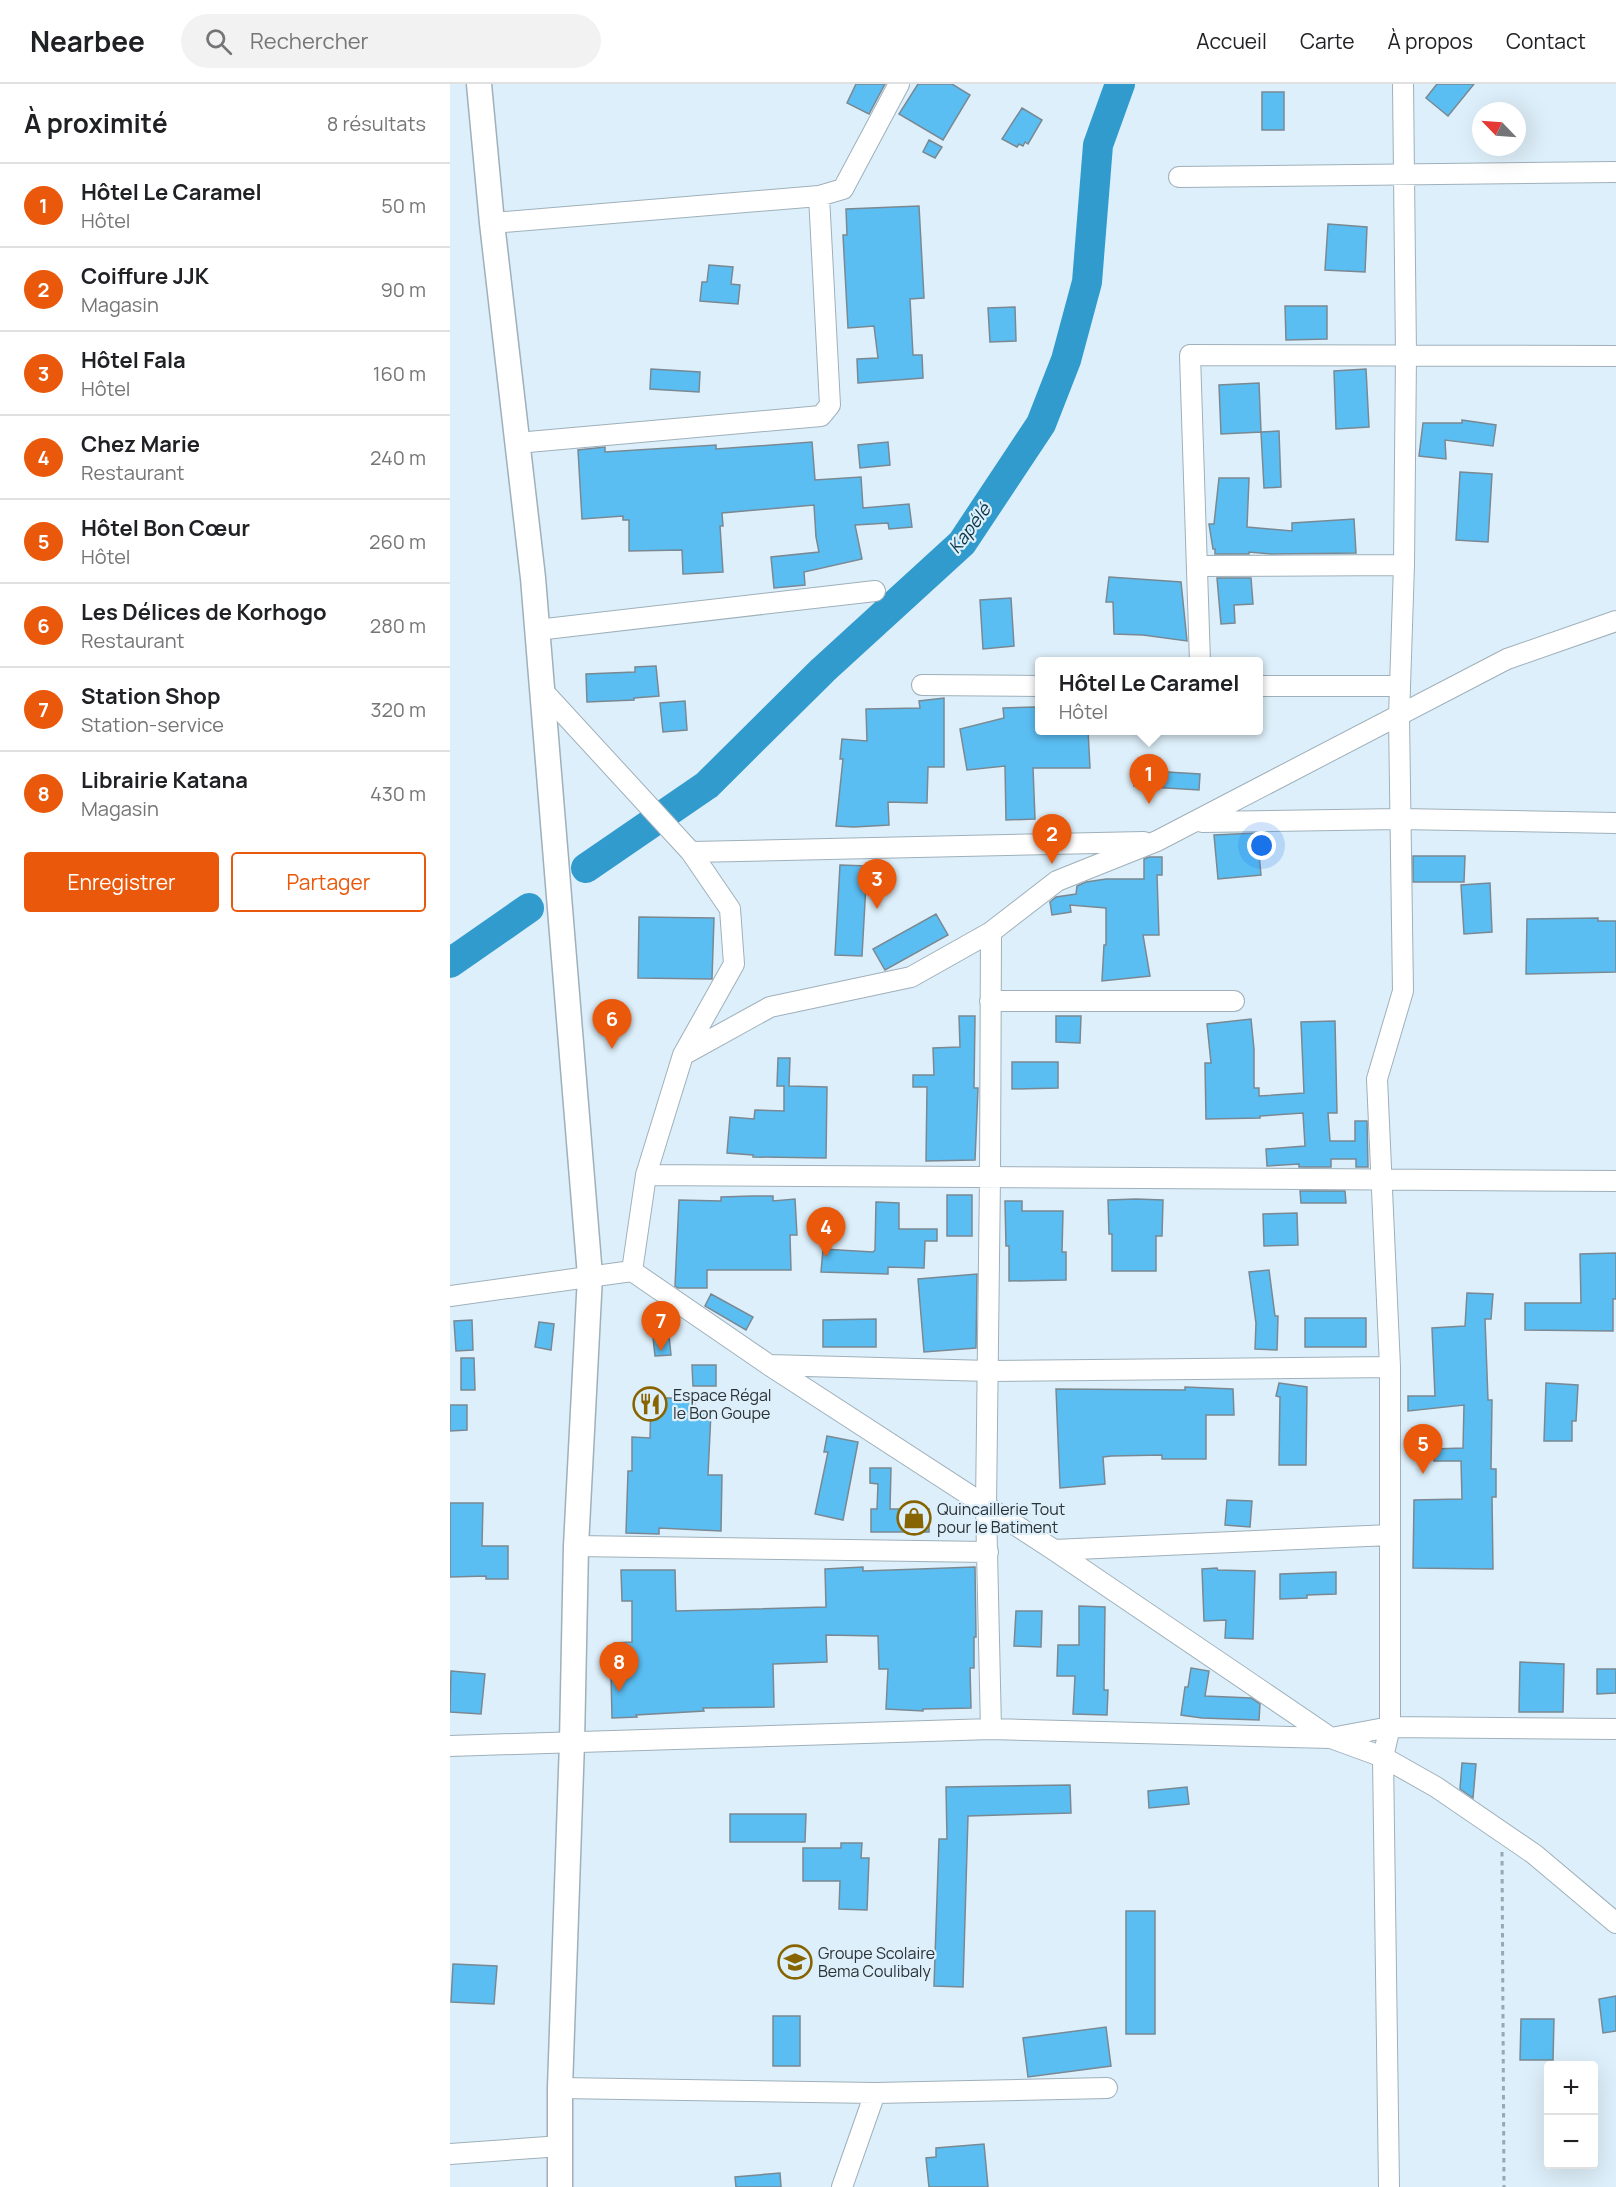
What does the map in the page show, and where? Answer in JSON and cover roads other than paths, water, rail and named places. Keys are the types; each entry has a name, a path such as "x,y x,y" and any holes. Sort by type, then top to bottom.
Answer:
{"street":[{"path":"479,84 543,691 590,1276 576,1546 560,2088 561,2187"},
{"path":"492,223 819,196 843,189 900,84"},
{"path":"1389,2187 1383,1757 1390,1727 1390,1367 1377,1078 1403,991 1399,717 1404,565 1406,356 1403,84"},
{"path":"1179,177 1616,172"},
{"path":"517,442 821,416 830,405 819,196"},
{"path":"1200,657 1190,356 1616,356"},
{"path":"1198,566 1404,565"},
{"path":"537,630 875,591"},
{"path":"683,1055 770,1007 911,977 991,932 1057,881 1157,841 1196,822 1507,660 1616,621"},
{"path":"922,685 1035,686"},
{"path":"1263,686 1400,686"},
{"path":"543,691 691,852 730,909 734,964 683,1055 646,1175 632,1271"},
{"path":"1196,822 1400,819 1616,823"},
{"path":"691,852 1157,841"},
{"path":"991,932 986,1507 991,1729"},
{"path":"990,1001 1234,1001"},
{"path":"646,1175 1616,1181"},
{"path":"450,1296 632,1271 769,1365 1054,1550 1331,1738 1383,1757 1436,1787 1534,1854 1616,1923"},
{"path":"769,1365 988,1371 1390,1367"},
{"path":"1054,1550 1390,1535"},
{"path":"576,1546 988,1552"},
{"path":"450,1746 991,1729 1331,1738 1390,1727 1616,1729"},
{"path":"560,2088 875,2093 1107,2088"},
{"path":"842,2187 875,2093"},
{"path":"450,2154 561,2146"}],"waterway":[{"name":"Kapélé","path":"586,868 707,785 823,670 962,543 1041,424 1066,360 1087,282 1098,145 1120,84"},
{"name":"Kapélé","path":"450,963 529,908"}],"place":[{"name":"Hôtel Le Caramel","path":"1149,804"},
{"name":"Coiffure JJK","path":"1052,864"},
{"name":"Hôtel Fala","path":"877,909"},
{"name":"Les Délices de Korhogo","path":"612,1049"},
{"name":"Chez Marie","path":"826,1257"},
{"name":"Station Shop","path":"661,1351"},
{"name":"Espace Régal le Bon Goupe","path":"650,1404"},
{"name":"Hôtel Bon Cœur","path":"1423,1474"},
{"name":"Quincaillerie Tout pour le Batiment","path":"914,1518"},
{"name":"Librairie Katana","path":"619,1692"},
{"name":"Groupe Scolaire Bema Coulibaly","path":"795,1962"}]}
